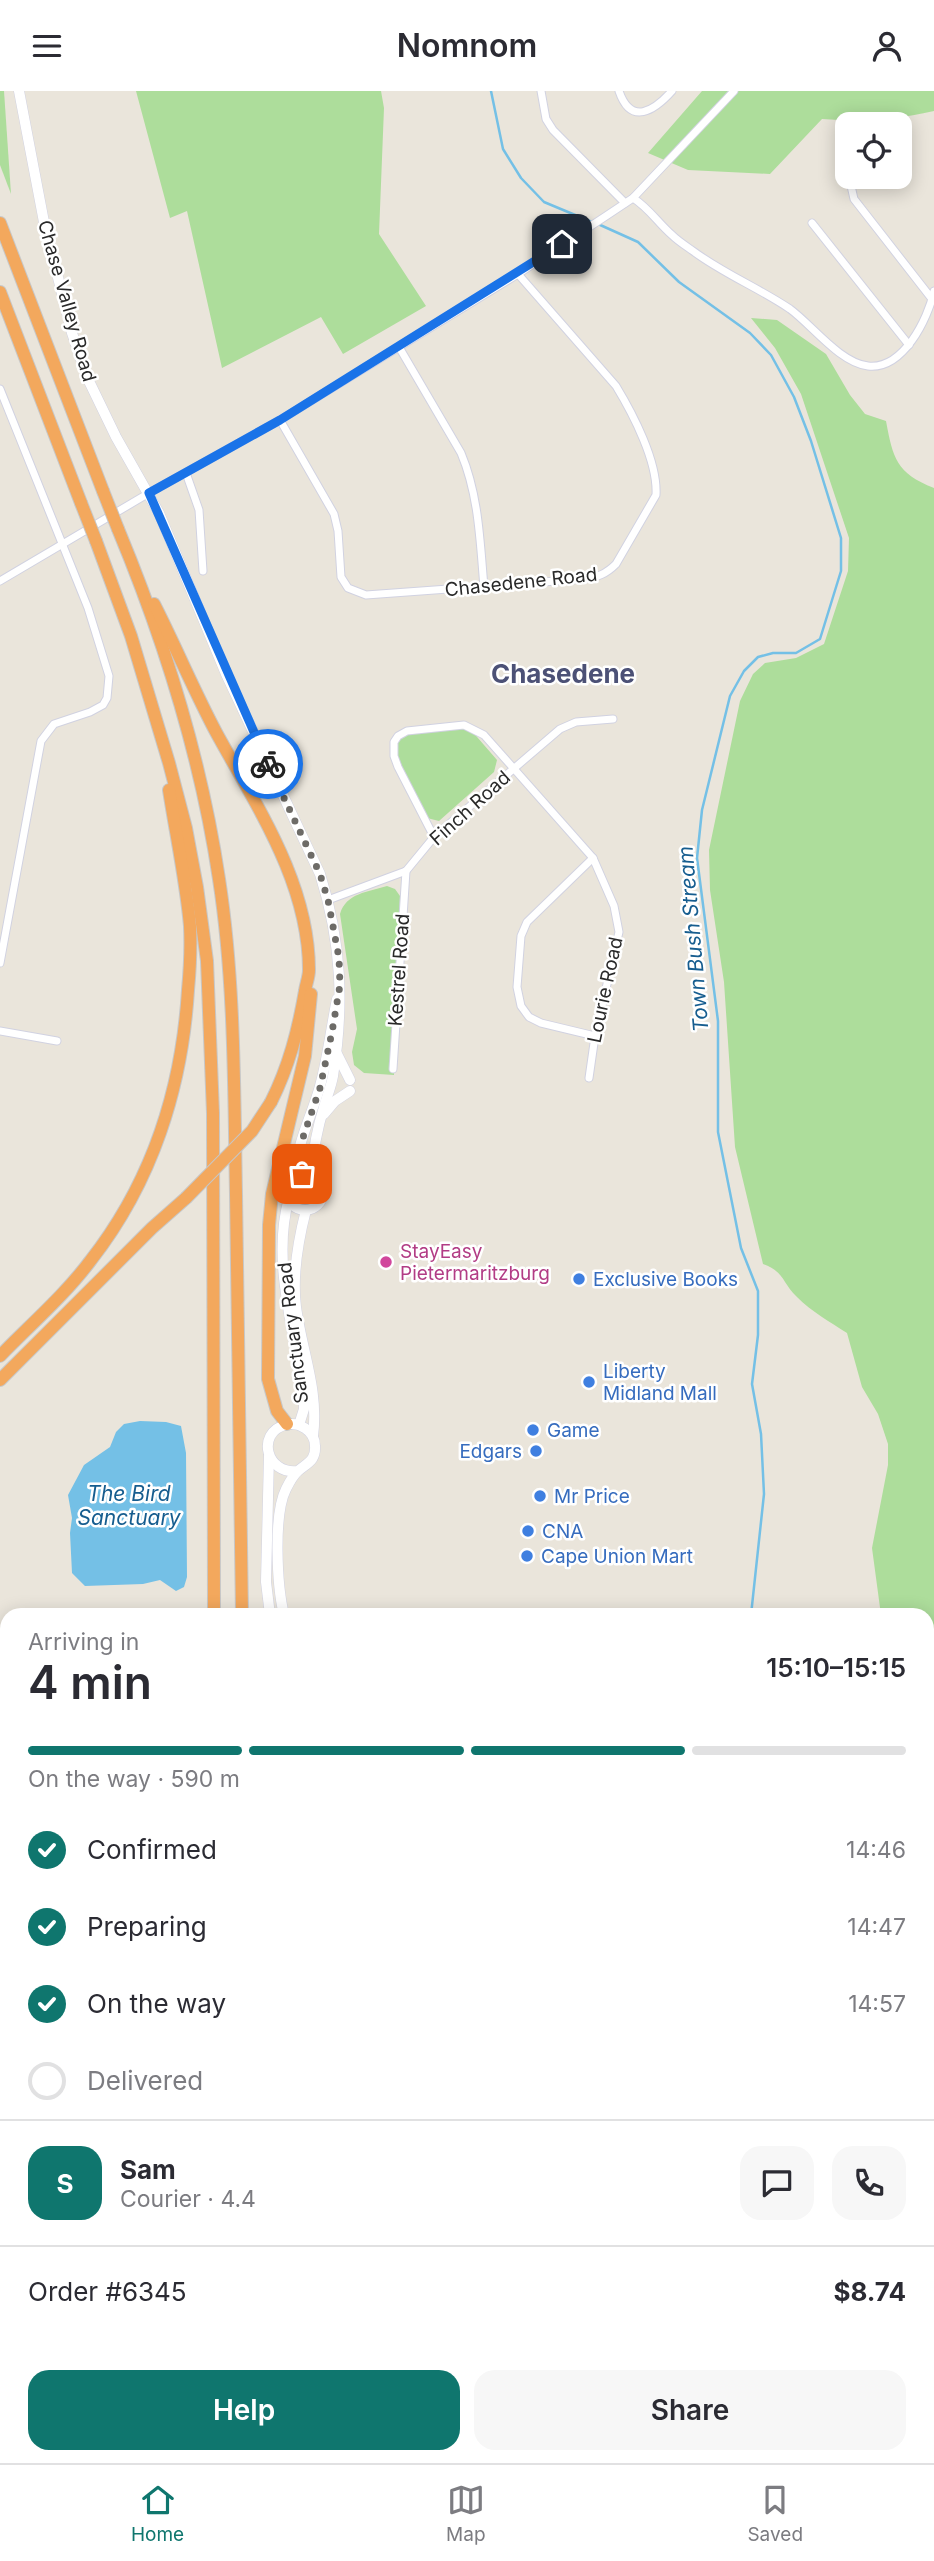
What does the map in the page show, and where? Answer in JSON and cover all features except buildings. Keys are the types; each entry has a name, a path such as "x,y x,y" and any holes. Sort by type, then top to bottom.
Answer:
{"highway":[{"path":"0,223 127,550 214,727 269,829 289,873 302,920 310,1004 305,1056 272,1194 269,1225 268,1379 277,1411 293,1425"},
{"path":"0,292 131,636 189,840 207,961 213,1113 214,1608"},
{"path":"127,550 187,721 218,868 227,944 235,1110 242,1608"},
{"path":"0,1356 81,1273 109,1234 128,1205 152,1157 172,1101 186,1028 190,929 169,790 169,763"},
{"path":"0,1380 252,1131 271,1103 287,1067 295,1043 309,973"}],"street":[{"name":"Chase Valley Road","path":"19,91 44,222 80,361 116,437 149,493"},
{"path":"541,91 546,119 553,130 625,203"},
{"path":"619,91 626,106 635,112 644,113 661,103 672,91"},
{"path":"0,582 149,493 280,420 518,274 633,198 734,91"},
{"path":"633,198 687,247 789,308 852,360 868,366 883,364 909,345 919,331 933,295 855,199 852,189"},
{"path":"812,223 909,345"},
{"name":"Chasedene Road","path":"280,420 334,514 341,577 348,588 366,595 600,576 616,564 656,495 654,469 622,397 603,371 518,274"},
{"path":"399,347 461,453 469,472 478,523 484,587"},
{"path":"0,389 63,546 104,654 109,675 107,698 99,708 54,724 41,741 0,963"},
{"path":"186,473 199,510 203,571"},
{"path":"149,493 226,674 320,874 328,900 339,958 341,1011 333,1078 314,1149 312,1175"},
{"name":"Finch Road","path":"406,871 434,837 552,735 566,726 613,719"},
{"name":"Lourie Road","path":"434,837 394,756 393,748 398,736 407,731 470,727 484,735 593,858 614,906 619,932 595,1036 589,1079"},
{"path":"593,858 527,922 520,936 517,987 521,1006 529,1017 541,1023 595,1036"},
{"path":"328,900 406,871"},
{"name":"Kestrel Road","path":"393,1069 406,871"},
{"path":"296,1177 299,1149 325,1065 340,985"},
{"path":"0,1031 57,1041"},
{"path":"322,1117 350,1086 336,1051"},
{"path":"302,1174 312,1175 322,1184 323,1195 317,1206 306,1210 296,1207 289,1198 288,1186 296,1177 302,1174"},
{"name":"Sanctuary Road","path":"289,1198 284,1225 284,1271 304,1396 304,1409 293,1425"},
{"name":"Sanctuary Road","path":"306,1210 296,1265 295,1288 316,1408 313,1436"},
{"path":"268,1608 268,1446 271,1436 278,1428 293,1425 313,1436 315,1454 307,1466 298,1471 291,1472 278,1467 269,1456"},
{"path":"283,1608 278,1585 280,1514 282,1498 298,1471"}],"green space":[{"path":"0,91 4,91 11,194 0,165"},
{"path":"136,91 381,91 384,108 379,234 426,306 343,354 321,317 222,368 187,211 170,218"},
{"path":"702,91 934,91 934,111 912,115 912,112 835,112 835,119 822,119 770,174 688,170 648,153"},
{"path":"751,318 777,320 826,354 850,395 865,414 886,421 898,463 911,476 934,488 934,1608 880,1608 872,1548 888,1465 888,1444 878,1414 862,1387 847,1333 821,1317 792,1292 779,1274 763,1264 735,1147 724,982 710,890 709,850 740,701 753,674 765,663 796,658 824,644 848,571 849,538 801,394 775,348"},
{"path":"471,730 497,760 494,772 439,821 427,818 402,768 395,741 407,733"},
{"path":"387,886 395,889 400,896 394,1075 364,1073 354,1065 352,1052 357,1029 340,914 352,897"}],"water":[{"name":"The Bird Sanctuary","path":"140,1421 166,1422 181,1426 186,1453 187,1577 184,1587 176,1591 160,1580 143,1584 85,1586 72,1573 72,1518 68,1495 84,1465 110,1447 116,1432 124,1424"}],"waterway":[{"name":"Town Bush Stream","path":"491,91 503,149 521,178 544,202 592,222"},
{"name":"Town Bush Stream","path":"598,224 638,242 679,282 750,333 771,355 794,397 811,441 841,538 841,571 820,639 796,653 773,653 758,657 744,671 730,696 702,810 697,858 718,1021 718,1132 741,1248 758,1291 758,1335 752,1384 761,1434 764,1494 752,1608"}],"way so far":[{"path":"268,764 320,874 339,958 340,985 330,1047 295,1167 296,1177 302,1174"}],"place":[{"name":"StayEasy Pietermaritzburg","path":"386,1262"},
{"name":"Exclusive Books","path":"579,1279"},
{"name":"Liberty Midland Mall","path":"589,1382"},
{"name":"Game","path":"533,1430"},
{"name":"Edgars","path":"536,1451"},
{"name":"Mr Price","path":"540,1496"},
{"name":"CNA","path":"528,1531"},
{"name":"Cape Union Mart","path":"527,1556"}],"district":[{"name":"Chasedene","path":"563,673"}],"route":[{"path":"268,764 226,674 149,493 280,420 518,274 562,244"}]}
